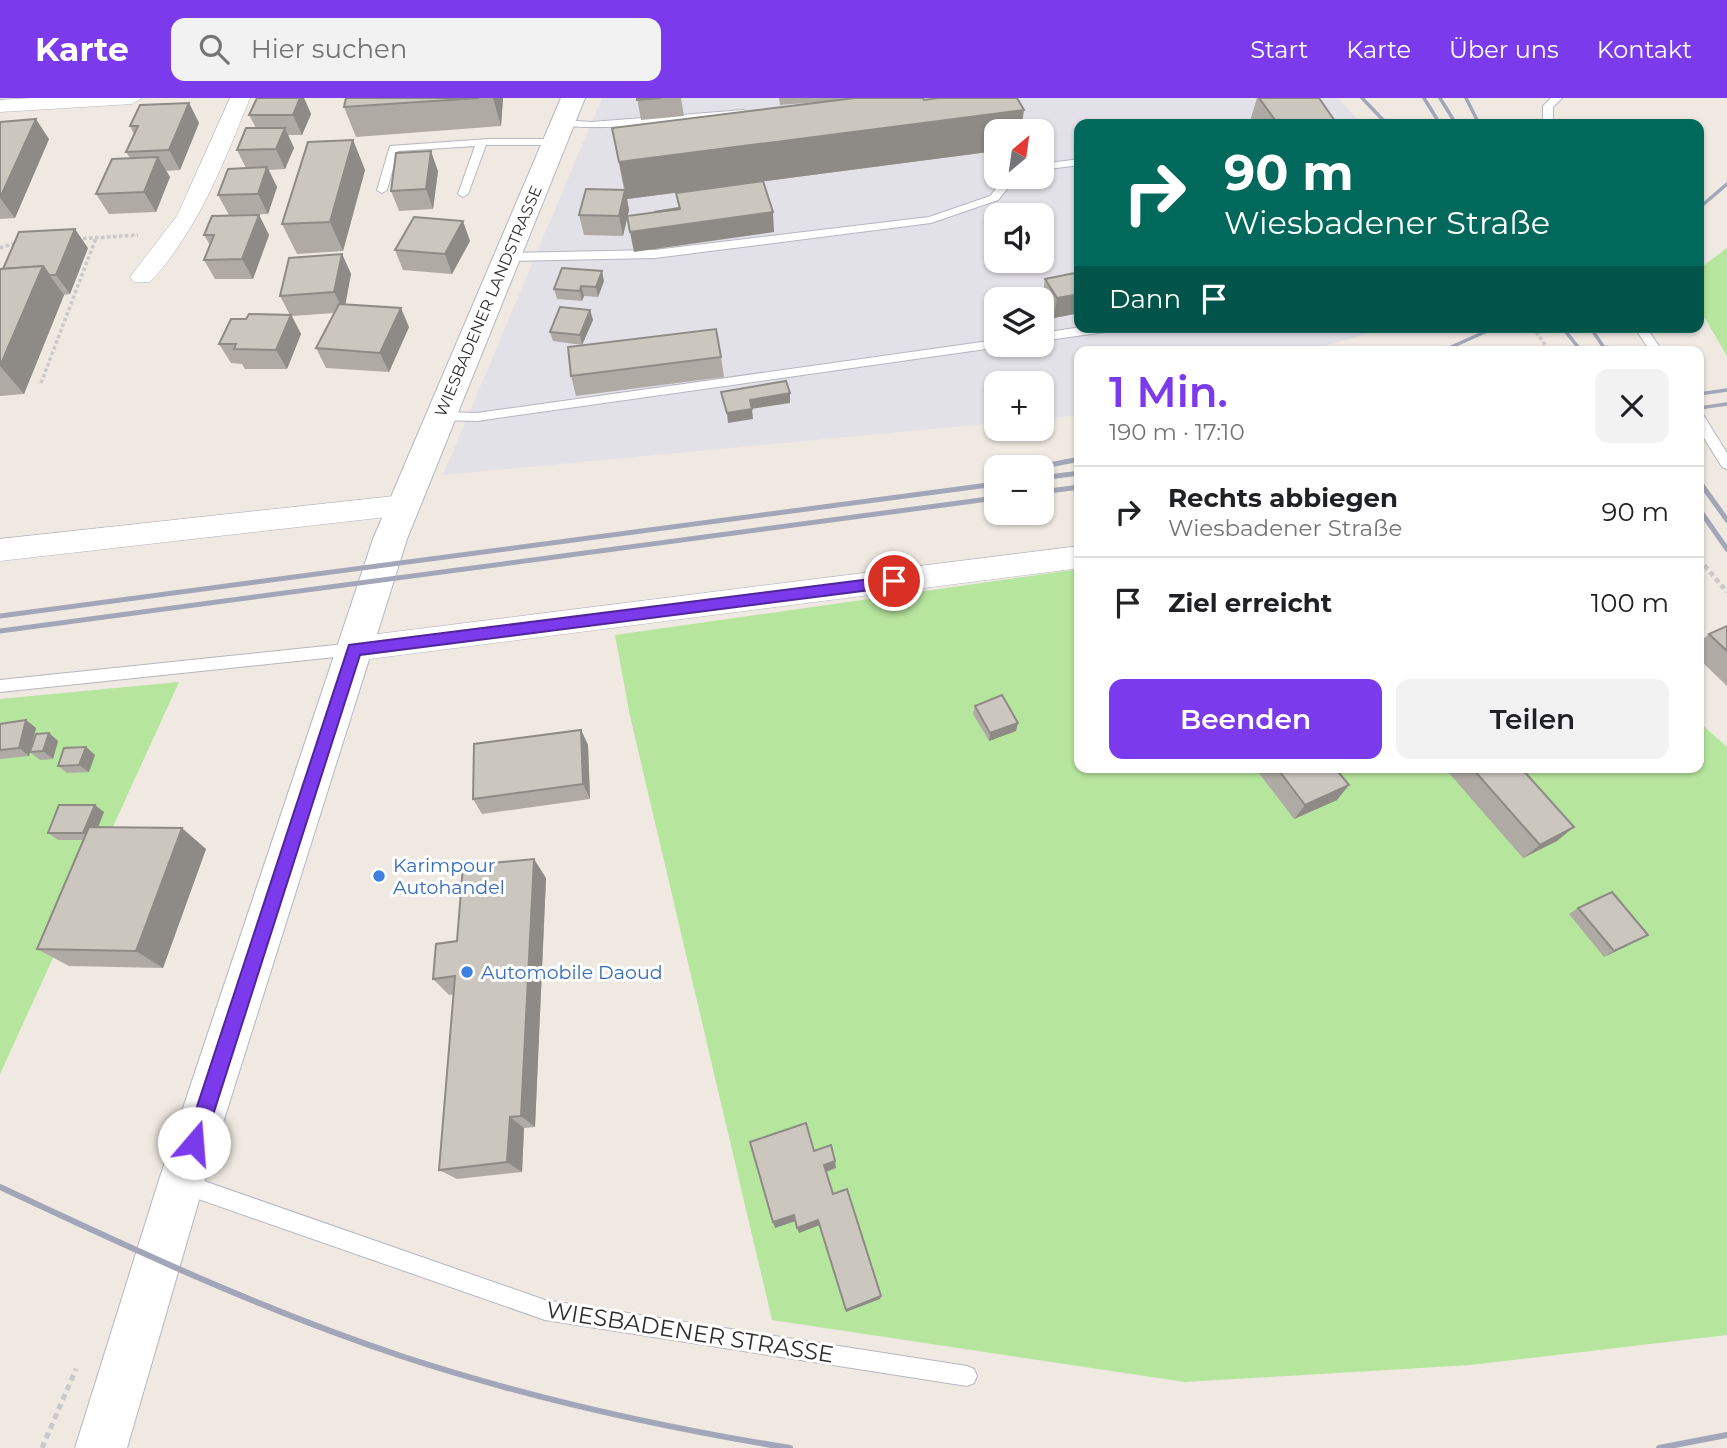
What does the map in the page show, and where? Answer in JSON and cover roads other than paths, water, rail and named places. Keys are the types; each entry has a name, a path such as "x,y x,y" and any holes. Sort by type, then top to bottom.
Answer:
{"main road":[{"name":"WIESBADENER LANDSTRASSE","path":"397,522 563,121"},
{"path":"101,1448 181,1183 397,522"}],"street":[{"path":"0,106 132,98"},
{"path":"142,276 165,255 180,233 240,98"},
{"path":"0,550 397,522"},
{"path":"354,649 1074,558"}],"lane":[{"path":"1548,119 1548,106 1557,98"},
{"path":"382,190 394,148 482,142 563,121 592,125 756,112"},
{"path":"463,194 482,142"},
{"path":"1054,165 1074,163"},
{"path":"507,257 654,254 931,220 994,198 1002,189"},
{"path":"1054,336 1074,333"},
{"path":"440,416 491,415 984,346"},
{"path":"1704,427 1727,464"},
{"path":"0,686 354,649"},
{"name":"WIESBADENER STRASSE","path":"181,1183 545,1310 967,1376"}],"railway":[{"path":"1362,98 1382,119"},
{"path":"1424,98 1437,119"},
{"path":"1440,98 1453,119"},
{"path":"1466,98 1476,119"},
{"path":"1704,204 1727,184"},
{"path":"1453,346 1483,333"},
{"path":"1567,333 1577,346"},
{"path":"1594,333 1603,346"},
{"path":"1704,393 1727,390"},
{"path":"1704,407 1727,404"},
{"path":"1054,464 1074,460"},
{"path":"1054,476 1074,474"},
{"path":"0,616 984,486"},
{"path":"1054,490 1074,488"},
{"path":"1704,488 1727,520"},
{"path":"0,631 984,500"},
{"path":"1704,516 1727,549"},
{"path":"0,1187 250,1299 404,1357 499,1386 595,1410 790,1448"},
{"path":"1659,1448 1727,1435"}],"place":[{"name":"Karimpour Autohandel","path":"379,876"},
{"name":"Automobile Daoud","path":"467,972"}]}
